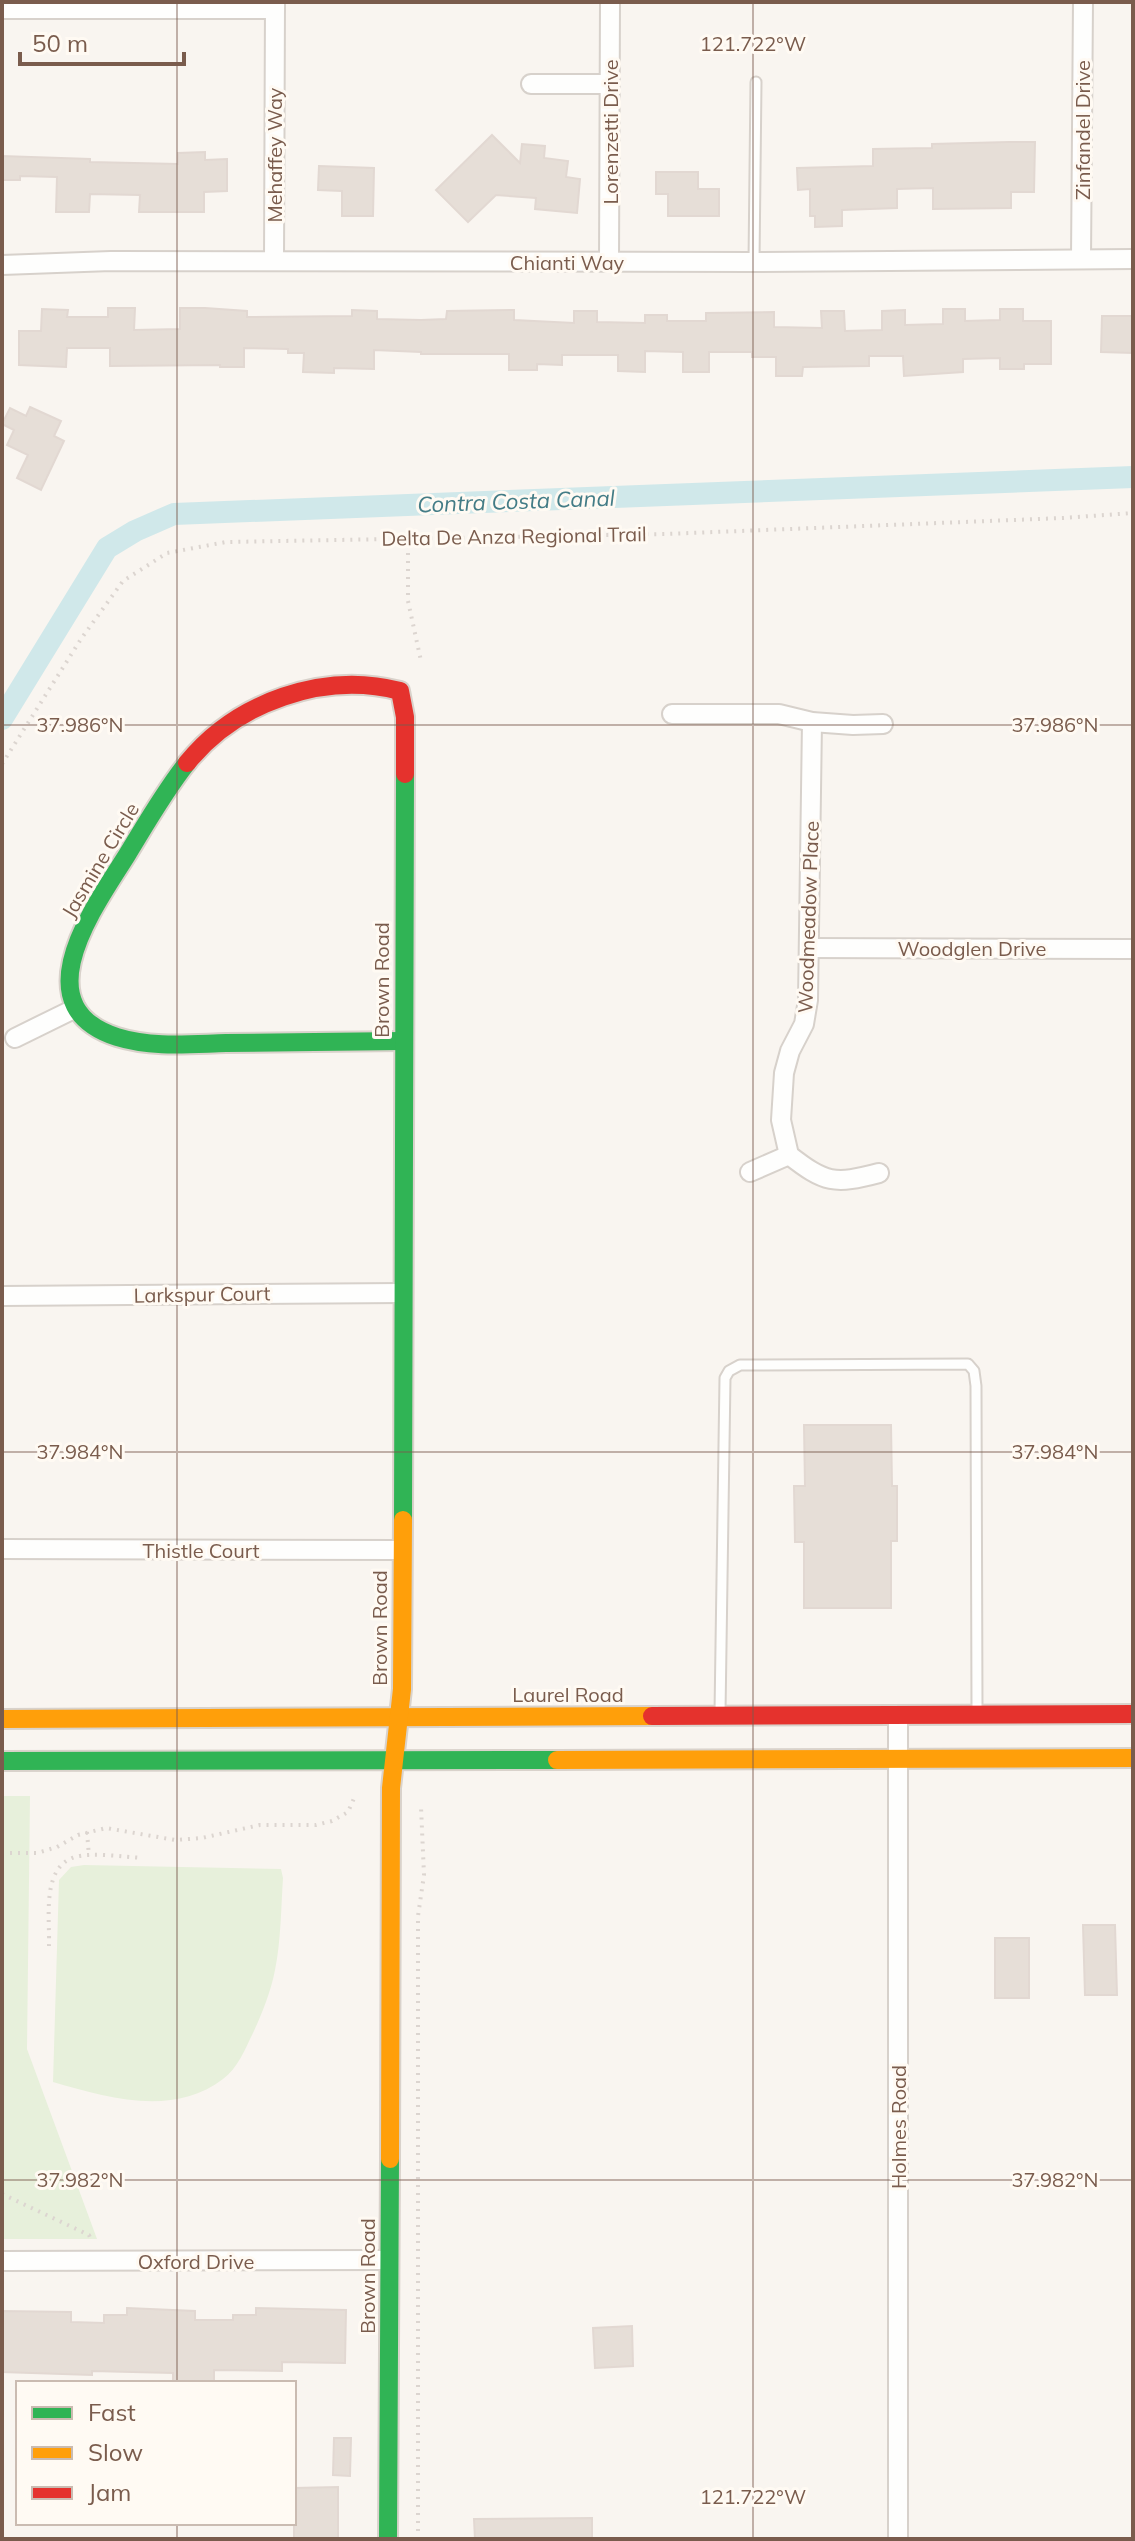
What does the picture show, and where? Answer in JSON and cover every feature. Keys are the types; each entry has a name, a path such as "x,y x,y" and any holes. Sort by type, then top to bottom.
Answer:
{"street":[{"name":"Lorenzetti Drive","path":"609,262 610,2"},
{"name":"Zinfandel Drive","path":"1081,259 1083,2"},
{"path":"2,9 275,6"},
{"name":"Mehaffey Way","path":"274,261 275,6"},
{"path":"531,84 609,84"},
{"name":"Chianti Way","path":"2,265 111,261 1133,259"},
{"name":"Jasmine Circle","path":"76,1008 70,985 72,954 85,921 196,750 258,706 305,689 384,685 400,691 405,717"},
{"path":"672,714 779,714 812,722 883,724"},
{"name":"Brown Road","path":"388,2539 391,1788 402,1689 405,717"},
{"name":"Woodmeadow Place","path":"789,1155 781,1120 784,1073 790,1051 804,1024 808,1000 812,722"},
{"name":"Woodglen Drive","path":"810,948 1133,949"},
{"path":"15,1038 76,1008 98,1030 124,1041 169,1044 403,1041"},
{"path":"750,1172 789,1155 818,1178 848,1181 879,1173"},
{"name":"Larkspur Court","path":"2,1296 402,1293"},
{"name":"Thistle Court","path":"2,1549 401,1550"},
{"name":"Laurel Road","path":"2,1719 1133,1714"},
{"name":"Holmes Road","path":"898,1715 898,2539"},
{"path":"2,1761 1133,1758"},
{"name":"Oxford Drive","path":"2,2261 389,2260"}],"lane":[{"path":"754,262 756,82"},
{"path":"720,1716 725,1378 729,1371 740,1365 968,1364 974,1371 976,1386 977,1715"}],"path":[{"name":"Delta De Anza Regional Trail","path":"2,764 81,639 123,581 167,553 226,542 665,534 1133,513"},
{"path":"408,537 408,601 421,661"},
{"path":"2,1853 37,1853 87,1832 106,1828 175,1840 202,1838 260,1825 316,1825 348,1812 355,1796"},
{"path":"418,2539 418,1916 424,1875 421,1807"},
{"path":"87,1832 89,1856"},
{"path":"49,1946 51,1886 54,1874 63,1863 76,1857 89,1856 143,1858"},
{"path":"2,2194 89,2235 92,2242"}],"green space":[{"path":"2,1796 30,1796 27,2049 97,2239 2,2239"},
{"path":"71,1867 281,1869 278,1947 266,2002 237,2064 228,2075 204,2091 183,2098 140,2101 96,2094 53,2082 59,1880"}],"building":[{"path":"492,135 520,163 522,144 545,146 544,158 568,161 566,177 580,179 577,213 535,209 536,198 496,195 468,222 436,190"},
{"path":"1035,142 1034,192 1011,192 1011,208 933,209 933,188 897,189 897,208 842,210 842,226 815,227 815,216 810,216 810,189 798,190 797,168 873,166 873,149 932,148 932,144"},
{"path":"205,152 205,160 227,159 227,191 204,192 204,212 139,212 140,195 90,194 89,212 56,212 57,177 20,176 20,180 2,180 2,156 178,164 178,153"},
{"path":"319,166 374,168 373,216 342,216 342,191 318,190"},
{"path":"656,172 698,172 698,189 719,189 719,216 668,216 668,194 656,194"},
{"path":"108,308 135,308 134,330 180,329 180,308 205,308 247,311 247,317 352,316 352,310 377,311 377,319 421,320 446,319 447,311 514,310 514,320 574,323 574,311 597,311 597,322 645,323 645,315 667,315 667,321 706,321 706,313 774,312 774,327 822,328 821,311 844,311 845,331 882,330 882,311 905,310 905,325 943,324 943,309 965,309 965,321 1000,320 1000,309 1023,309 1023,321 1051,321 1051,364 1024,364 1024,369 1000,369 1000,358 963,359 963,372 904,376 903,356 869,356 869,366 803,367 802,376 776,376 776,357 752,357 752,352 709,352 709,372 683,372 683,352 645,351 645,372 618,371 618,355 562,355 562,365 537,364 537,370 509,370 509,354 421,354 374,350 374,369 334,368 334,373 303,372 304,353 288,353 288,349 244,348 244,367 220,367 110,366 110,348 67,348 66,367 19,365 19,331 41,331 42,309 68,310 67,317 108,317"},
{"path":"1102,316 1133,316 1133,353 1101,352"},
{"path":"30,407 61,421 54,436 64,441 41,490 17,478 28,455 7,445 14,430 2,424 10,408 26,416"},
{"path":"804,1425 891,1425 892,1486 897,1486 897,1541 891,1541 891,1608 804,1608 804,1542 795,1542 794,1486 805,1486"},
{"path":"1083,1925 1115,1925 1117,1995 1085,1995"},
{"path":"995,1938 1029,1938 1029,1998 995,1998"},
{"path":"127,2308 195,2311 195,2320 233,2320 233,2315 256,2315 256,2308 346,2310 345,2363 282,2362 282,2371 214,2370 214,2381 173,2381 173,2373 92,2371 92,2375 2,2372 2,2311 71,2312 71,2322 104,2323 104,2315 127,2315"},
{"path":"632,2326 633,2366 595,2368 593,2328"},
{"path":"334,2438 351,2438 350,2476 333,2475"},
{"path":"338,2487 338,2539 294,2539 296,2488"},
{"path":"592,2518 592,2539 475,2539 474,2519"}],"waterway":[{"name":"Contra Costa Canal","path":"2,719 107,548 135,531 174,514 1133,477"}],"traffic: fast":[{"path":"187,763 84,927 74,954 70,979 74,1003 89,1022 117,1037 157,1044 403,1041"},
{"path":"403,1520 405,774"},
{"path":"2,1761 557,1760"},
{"path":"388,2539 390,2159"}],"traffic: slow":[{"path":"390,2159 391,1788 402,1689 403,1520"},
{"path":"2,1719 652,1716"},
{"path":"557,1760 1133,1758"}],"traffic: jam":[{"path":"187,763 230,723 256,708 312,689 342,685 371,686 400,691 405,717 405,774"},
{"path":"652,1716 1133,1714"}]}
